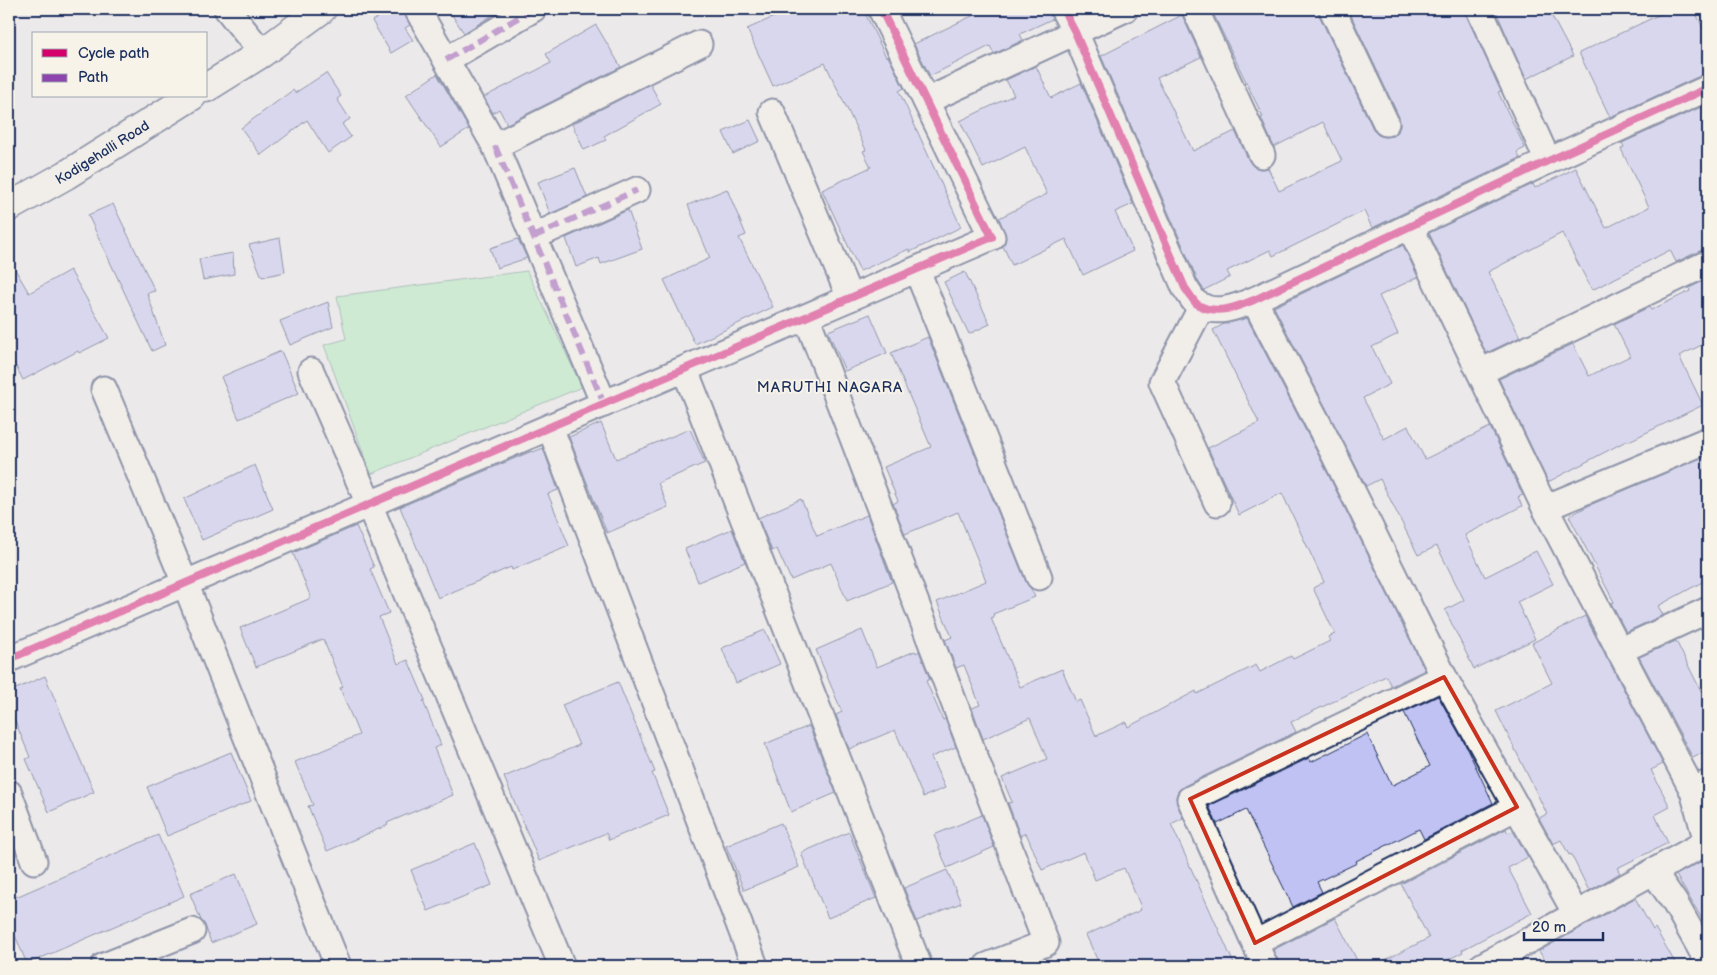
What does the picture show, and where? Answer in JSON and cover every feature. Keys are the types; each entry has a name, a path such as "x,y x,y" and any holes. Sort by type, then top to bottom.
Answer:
{"main road":[{"path":"208,87 262,53 322,9"},
{"name":"Kodigehalli Road","path":"9,207 66,175 189,98"}],"street":[{"path":"227,9 262,53"},
{"path":"417,9 495,146 604,404"},
{"path":"446,60 533,9"},
{"path":"9,659 992,237 881,9"},
{"path":"1063,9 1075,32 1186,288 1197,304 1215,310 1233,308 1254,300 1548,161 1708,88"},
{"path":"926,101 1125,9"},
{"path":"1195,9 1262,155"},
{"path":"1332,9 1386,123"},
{"path":"1479,9 1548,161"},
{"path":"495,146 699,44"},
{"path":"772,112 850,298"},
{"path":"533,237 637,190"},
{"path":"1410,227 1545,508 1619,651 1700,787 1707,842 1576,914 1513,959 1482,966"},
{"path":"1480,372 1708,263"},
{"path":"918,270 1039,577"},
{"path":"1254,300 1333,452 1444,677 1576,914"},
{"path":"1202,306 1162,382 1218,503"},
{"path":"806,318 1046,943 987,966"},
{"path":"685,370 919,966"},
{"path":"310,371 369,504 562,966"},
{"path":"104,389 185,584 338,966"},
{"path":"550,427 755,966"},
{"path":"1545,508 1708,440"},
{"path":"1619,651 1708,610"},
{"path":"1265,966 1190,799 1444,677"},
{"path":"9,793 34,861"},
{"path":"1255,943 1517,807"},
{"path":"1653,871 1675,903 1708,962"},
{"path":"104,966 192,931"}],"highlighted area":[{"path":"1444,677 1517,807 1255,943 1190,799"}],"green space":[{"path":"527,271 582,387 371,474 324,345 346,339 337,296"}],"building":[{"path":"393,9 403,9 410,25 405,28 413,40 391,53 372,21"},
{"path":"448,9 502,9 464,33"},
{"path":"792,9 863,9 886,57 888,56 904,88 899,91 961,227 910,252 909,249 860,271 822,190 871,167 863,151 866,150 851,117 825,63 773,86 747,29"},
{"path":"973,9 1049,9 1052,19 1020,34 1023,40 994,54 990,46 930,76 914,44 976,14"},
{"path":"1211,9 1318,9 1319,15 1373,129 1378,135 1385,137 1393,136 1398,132 1400,125 1399,117 1348,9 1465,9 1501,91 1498,92 1525,148 1517,152 1520,158 1372,228 1364,211 1273,256 1270,250 1227,271 1230,277 1204,290 1198,281 1101,56 1182,15 1201,57 1157,78 1193,151 1235,131 1249,161 1254,167 1260,169 1268,168 1279,191 1342,161 1323,122 1274,147 1261,118 1263,117"},
{"path":"1495,9 1548,9 1573,56 1526,79"},
{"path":"1671,9 1694,9 1708,39 1708,74 1610,117 1579,53"},
{"path":"596,25 621,67 507,124 499,109 493,113 484,97 551,63 546,54"},
{"path":"1036,66 1051,98 1081,83 1133,204 1115,212 1133,251 1083,275 1066,239 1012,265 1003,246 1006,238 999,218 1047,194 1025,147 983,168 960,121 1014,95 1006,80"},
{"path":"326,73 341,96 337,99 350,119 342,124 351,137 328,153 307,120 261,155 241,128 293,90 295,93"},
{"path":"437,74 469,129 441,147 406,95"},
{"path":"650,84 661,104 604,136 606,140 584,150 572,124"},
{"path":"1708,104 1708,249 1676,262 1670,250 1592,290 1562,233 1488,272 1520,337 1486,353 1429,233 1533,184 1535,188 1576,168 1606,228 1649,207 1621,149 1624,147 1622,143"},
{"path":"750,120 760,141 733,154 723,132"},
{"path":"575,168 587,197 550,214 538,182"},
{"path":"727,189 746,235 739,238 773,307 695,344 664,280 710,258 688,205"},
{"path":"113,204 155,291 147,293 165,345 152,351 88,215"},
{"path":"628,210 642,249 601,264 599,258 576,267 566,238"},
{"path":"280,238 285,272 262,277 249,245"},
{"path":"518,239 527,258 497,268 490,248"},
{"path":"1403,245 1418,277 1379,296 1398,334 1372,347 1390,384 1363,398 1384,439 1408,426 1425,459 1490,427 1523,495 1518,497 1522,506 1465,535 1485,577 1536,551 1553,584 1517,602 1535,639 1474,669 1445,610 1464,600 1437,546 1418,555 1380,479 1366,486 1274,307"},
{"path":"233,253 234,274 203,280 199,259"},
{"path":"9,259 29,293 70,270 109,338 79,353 78,351 23,380 9,353"},
{"path":"965,272 990,324 969,334 944,282"},
{"path":"1708,279 1708,342 1679,356 1703,405 1628,440 1548,482 1499,379 1573,344 1589,376 1630,356 1614,324 1649,307 1651,310 1690,291 1689,288"},
{"path":"328,302 333,327 290,345 280,321"},
{"path":"870,314 887,353 845,371 828,331"},
{"path":"1247,318 1320,458 1425,670 1391,686 1386,676 1291,722 1296,732 1184,786 1178,791 1176,797 1177,804 1183,818 1171,824 1235,966 1100,966 1086,935 1141,910 1141,907 1124,868 1095,880 1084,852 1042,870 1026,833 1020,836 1008,803 1012,802 1002,778 1047,759 1030,718 983,739 972,708 980,705 964,665 956,668 945,640 952,637 937,602 986,581 958,512 905,534 893,504 898,501 884,467 931,447 891,353 928,337 1026,582 1035,597 993,614 994,617 991,618 1020,687 1062,669 1076,702 1080,700 1096,736 1126,722 1128,727 1196,691 1197,694 1256,665 1260,672 1291,656 1293,659 1330,641 1328,637 1335,634 1313,588 1324,582 1282,493 1239,515 1208,448 1259,423 1213,330 1224,324"},
{"path":"281,351 299,393 239,419 221,377"},
{"path":"601,423 616,459 690,429 705,463 658,483 668,507 607,533 569,437"},
{"path":"543,448 558,490 548,494 569,546 512,570 511,567 438,598 400,507"},
{"path":"1708,455 1708,579 1658,606 1663,615 1626,632 1611,603 1614,602 1569,516 1590,505"},
{"path":"255,465 273,509 202,540 184,499"},
{"path":"801,499 817,536 867,515 892,582 847,601 831,563 791,580 777,549 772,551 758,518"},
{"path":"356,526 374,567 370,569 389,613 379,617 398,664 408,660 425,700 423,701 441,745 434,748 453,795 327,851 308,806 313,805 295,762 359,735 340,688 343,687 323,639 256,667 240,628 311,598 293,553"},
{"path":"732,529 745,562 698,582 685,549"},
{"path":"1585,616 1663,764 1651,770 1670,807 1655,815 1668,843 1617,868 1620,873 1589,891 1571,854 1569,855 1561,840 1553,844 1539,818 1547,814 1496,711 1552,683 1532,643"},
{"path":"765,630 780,664 736,683 722,648"},
{"path":"862,630 877,667 919,651 930,679 926,681 943,720 945,719 956,747 931,757 945,788 923,797 895,730 849,749 836,715 842,712 816,650"},
{"path":"1676,641 1701,691 1708,688 1708,750 1693,758 1639,657"},
{"path":"45,676 94,792 49,812 26,759 30,757 9,707 9,692"},
{"path":"618,682 655,772 652,773 669,815 609,840 606,833 539,861 504,777 579,745 562,705"},
{"path":"1438,696 1465,744 1493,803 1424,839 1419,829 1356,861 1357,863 1317,882 1322,892 1293,907 1246,810 1217,824 1209,806 1309,758 1311,762 1367,734 1393,785 1430,766 1404,712"},
{"path":"809,726 836,793 791,812 765,744"},
{"path":"231,752 251,801 167,836 147,787"},
{"path":"982,815 994,847 947,868 934,835"},
{"path":"781,823 799,867 744,890 726,846"},
{"path":"1506,829 1508,833 1513,831 1528,857 1508,868 1532,913 1436,966 1373,966 1429,938 1401,884"},
{"path":"849,832 876,898 828,918 801,853"},
{"path":"158,835 184,896 27,964 9,921 9,900"},
{"path":"475,843 492,885 428,911 411,870"},
{"path":"1708,858 1708,929 1676,875"},
{"path":"947,870 961,903 917,921 904,888"},
{"path":"236,874 257,924 211,943 205,925 190,894"},
{"path":"1635,898 1653,930 1655,928 1677,966 1548,966 1539,951"},
{"path":"1335,918 1360,966 1281,966 1273,950"}],"marked path":[{"path":"446,60 533,9"},
{"path":"495,146 604,404"},
{"path":"533,237 637,190"}],"cycle path":[{"path":"9,659 992,237 881,9"},
{"path":"1063,9 1075,32 1185,288 1197,304 1204,308 1218,310 1254,300 1548,161 1708,88"}],"district":[{"name":"MARUTHI NAGARA","path":"830,387"}]}
